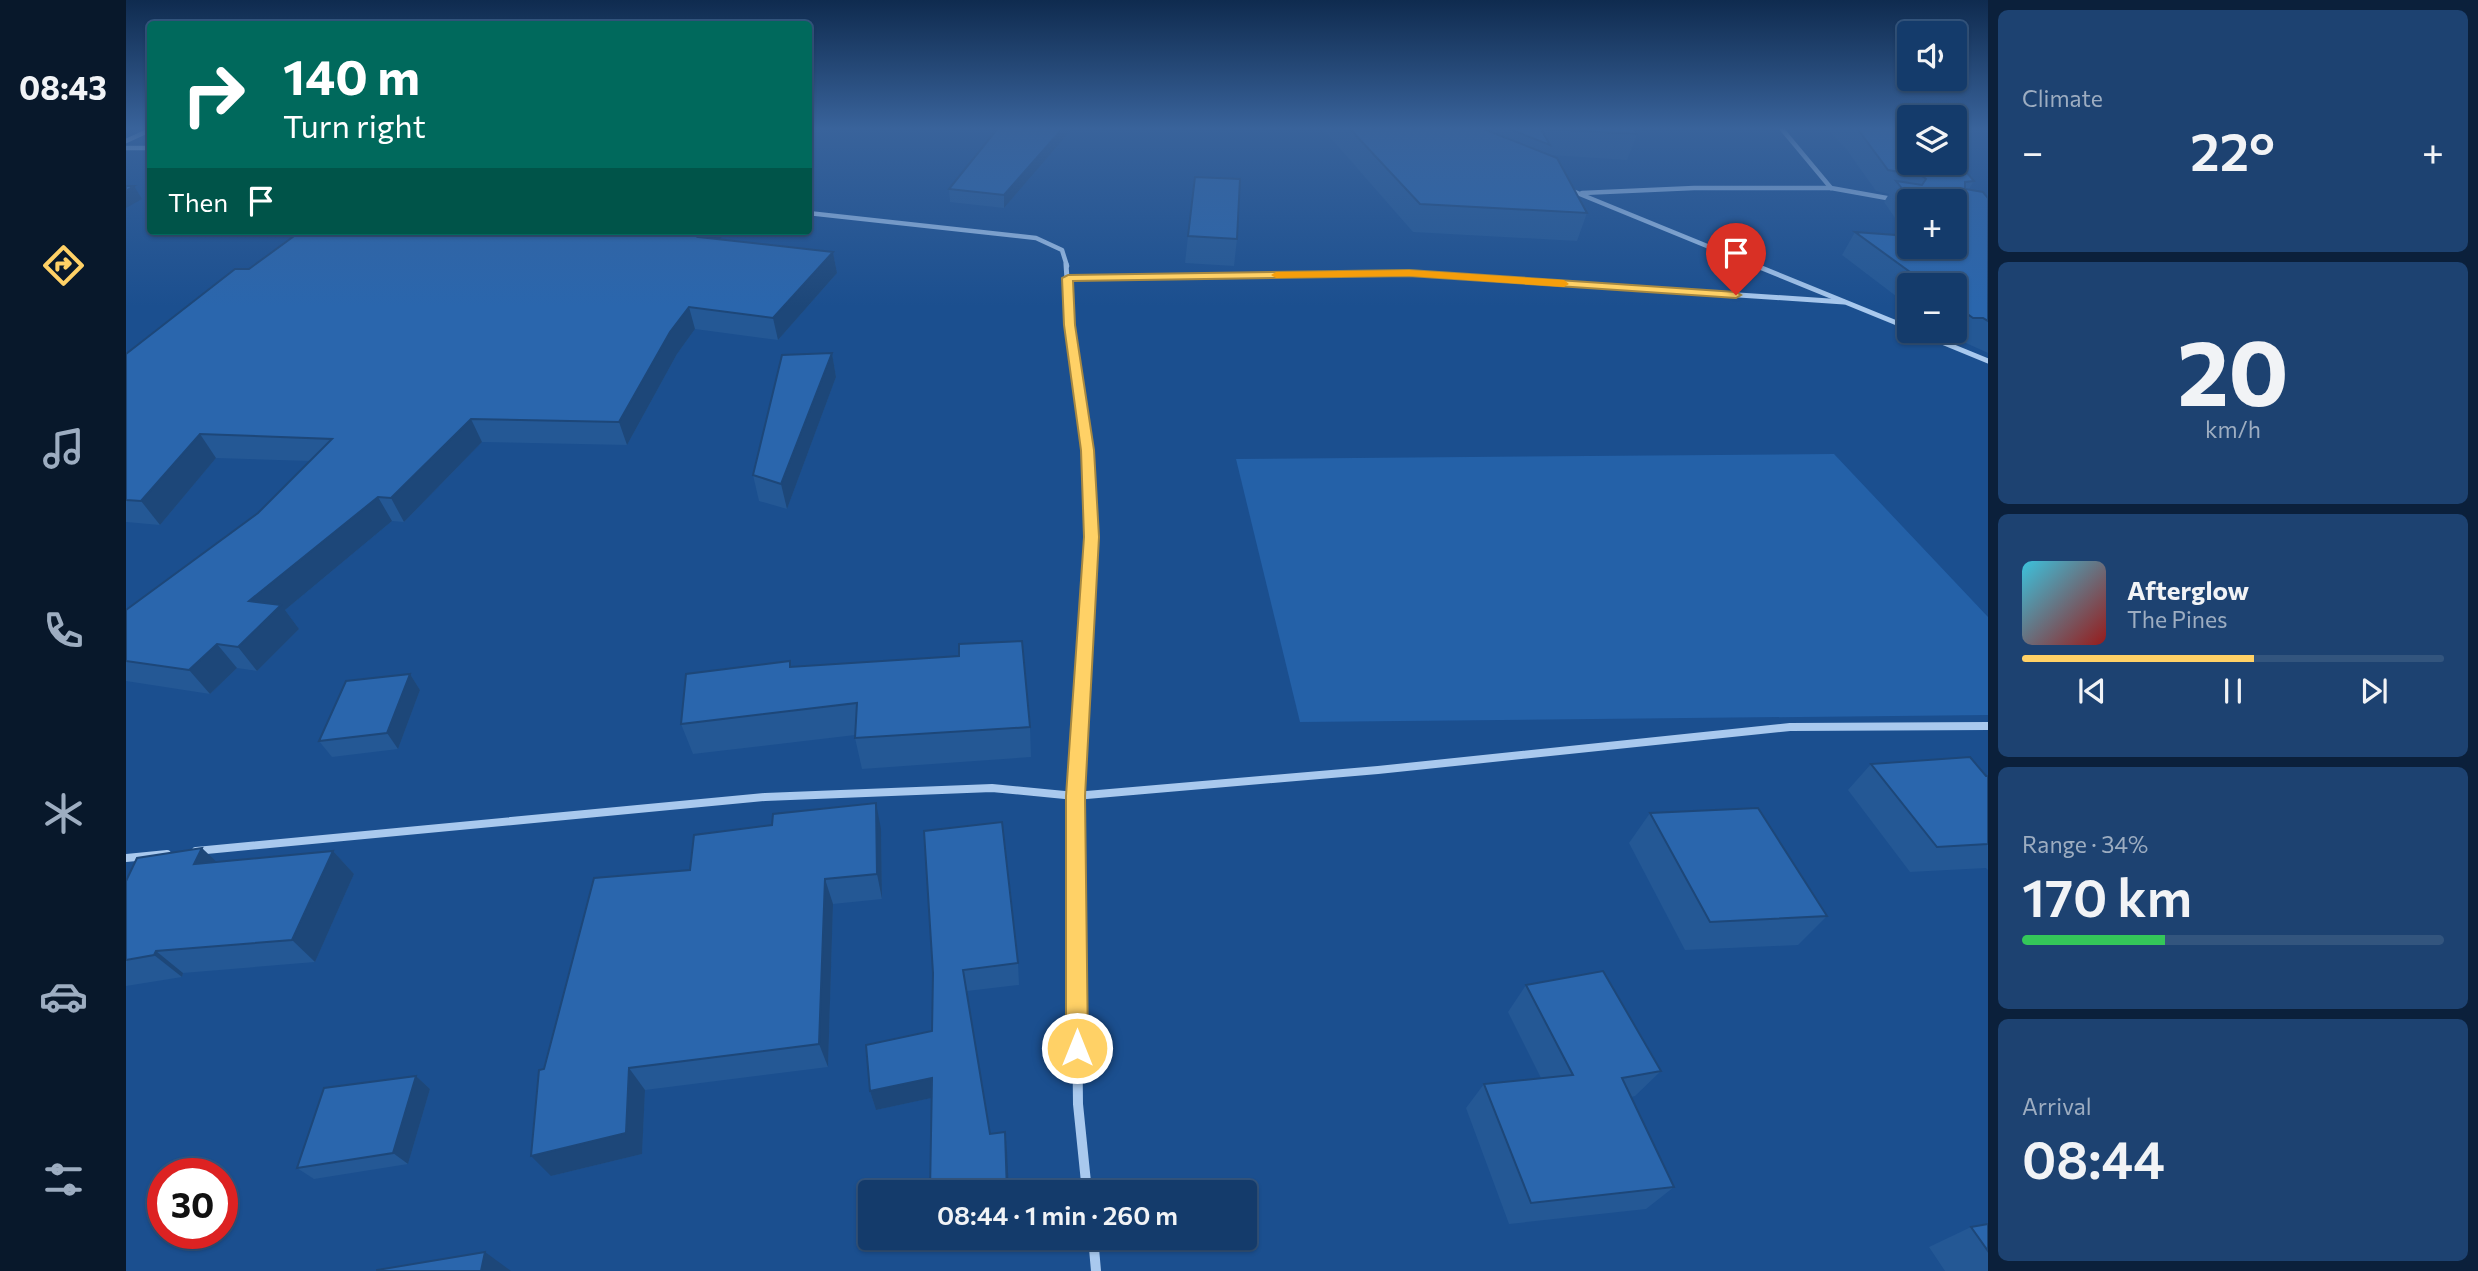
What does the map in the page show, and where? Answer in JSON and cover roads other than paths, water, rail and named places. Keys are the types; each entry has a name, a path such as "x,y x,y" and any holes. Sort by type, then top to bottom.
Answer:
{"street":[{"path":"1566,188 1897,323"},
{"path":"1578,193 1694,188 1831,188 1897,200"},
{"path":"812,213 1036,238 1062,250 1068,278 1070,325 1088,450 1091,537 1075,796 1077,1104 1086,1180"},
{"path":"1068,278 1409,273 1844,302"},
{"path":"1944,343 1988,361"},
{"path":"185,852 765,797 992,788 1075,796 1378,770 1790,727 1988,726"},
{"path":"126,858 173,853"},
{"path":"1094,1250 1096,1271"}]}
